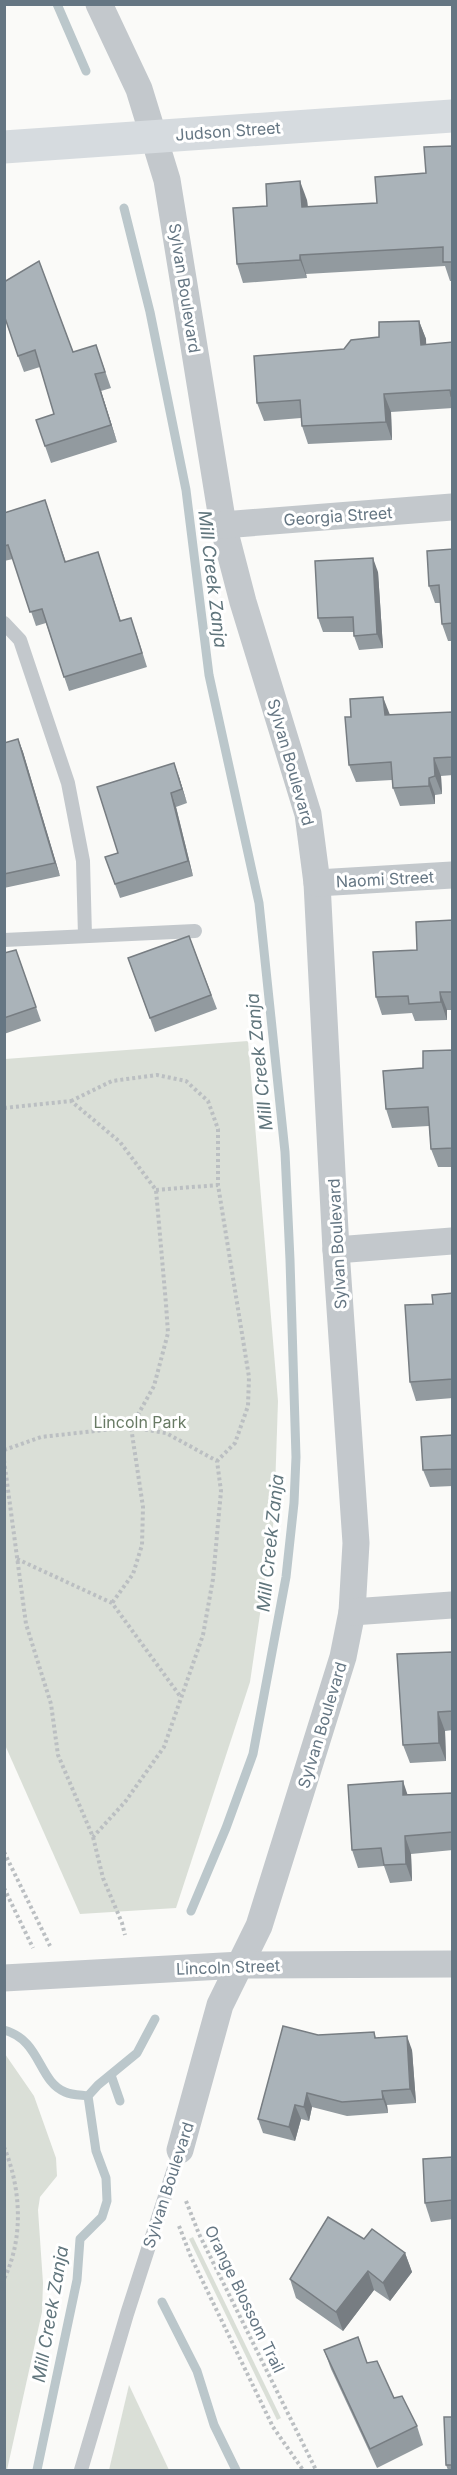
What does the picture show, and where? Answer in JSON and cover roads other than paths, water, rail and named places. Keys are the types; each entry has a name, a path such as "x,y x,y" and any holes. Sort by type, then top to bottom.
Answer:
{"main road":[{"name":"Judson Street","path":"4,147 453,116"}],"street":[{"name":"Sylvan Boulevard","path":"99,4 139,89 168,180 223,525 243,602 308,814 317,883 336,1250 356,1543 352,1612 344,1657 263,1914 241,1965 220,2005 177,2159"},
{"name":"Georgia Street","path":"223,525 453,507"},
{"name":"Naomi Street","path":"317,883 453,875"},
{"path":"336,1250 453,1241"},
{"path":"352,1612 453,1605"},
{"name":"Lincoln Street","path":"4,1978 241,1965 453,1964"}],"lane":[{"path":"4,623 20,640 68,783 83,861 86,936"},
{"path":"4,940 195,931"},
{"name":"Sylvan Boulevard","path":"81,2470 127,2314 177,2159"}],"waterway":[{"name":"Mill Creek Zanja","path":"57,4 86,71"},
{"name":"Mill Creek Zanja","path":"124,208 150,312 186,490 209,675 259,903 285,1152 290,1260 296,1457 294,1503 286,1577 253,1754 226,1828 191,1911"},
{"name":"Mill Creek Zanja","path":"37,2470 77,2280 80,2239 102,2217 107,2201 106,2178 96,2151 88,2096 137,2053 155,2019"},
{"path":"4,2030 25,2042 56,2087 68,2093 88,2096"},
{"path":"111,2075 120,2101"},
{"path":"162,2302 197,2371 214,2425 236,2470"}],"park label":[{"name":"Lincoln Park","path":"140,1422"}]}
